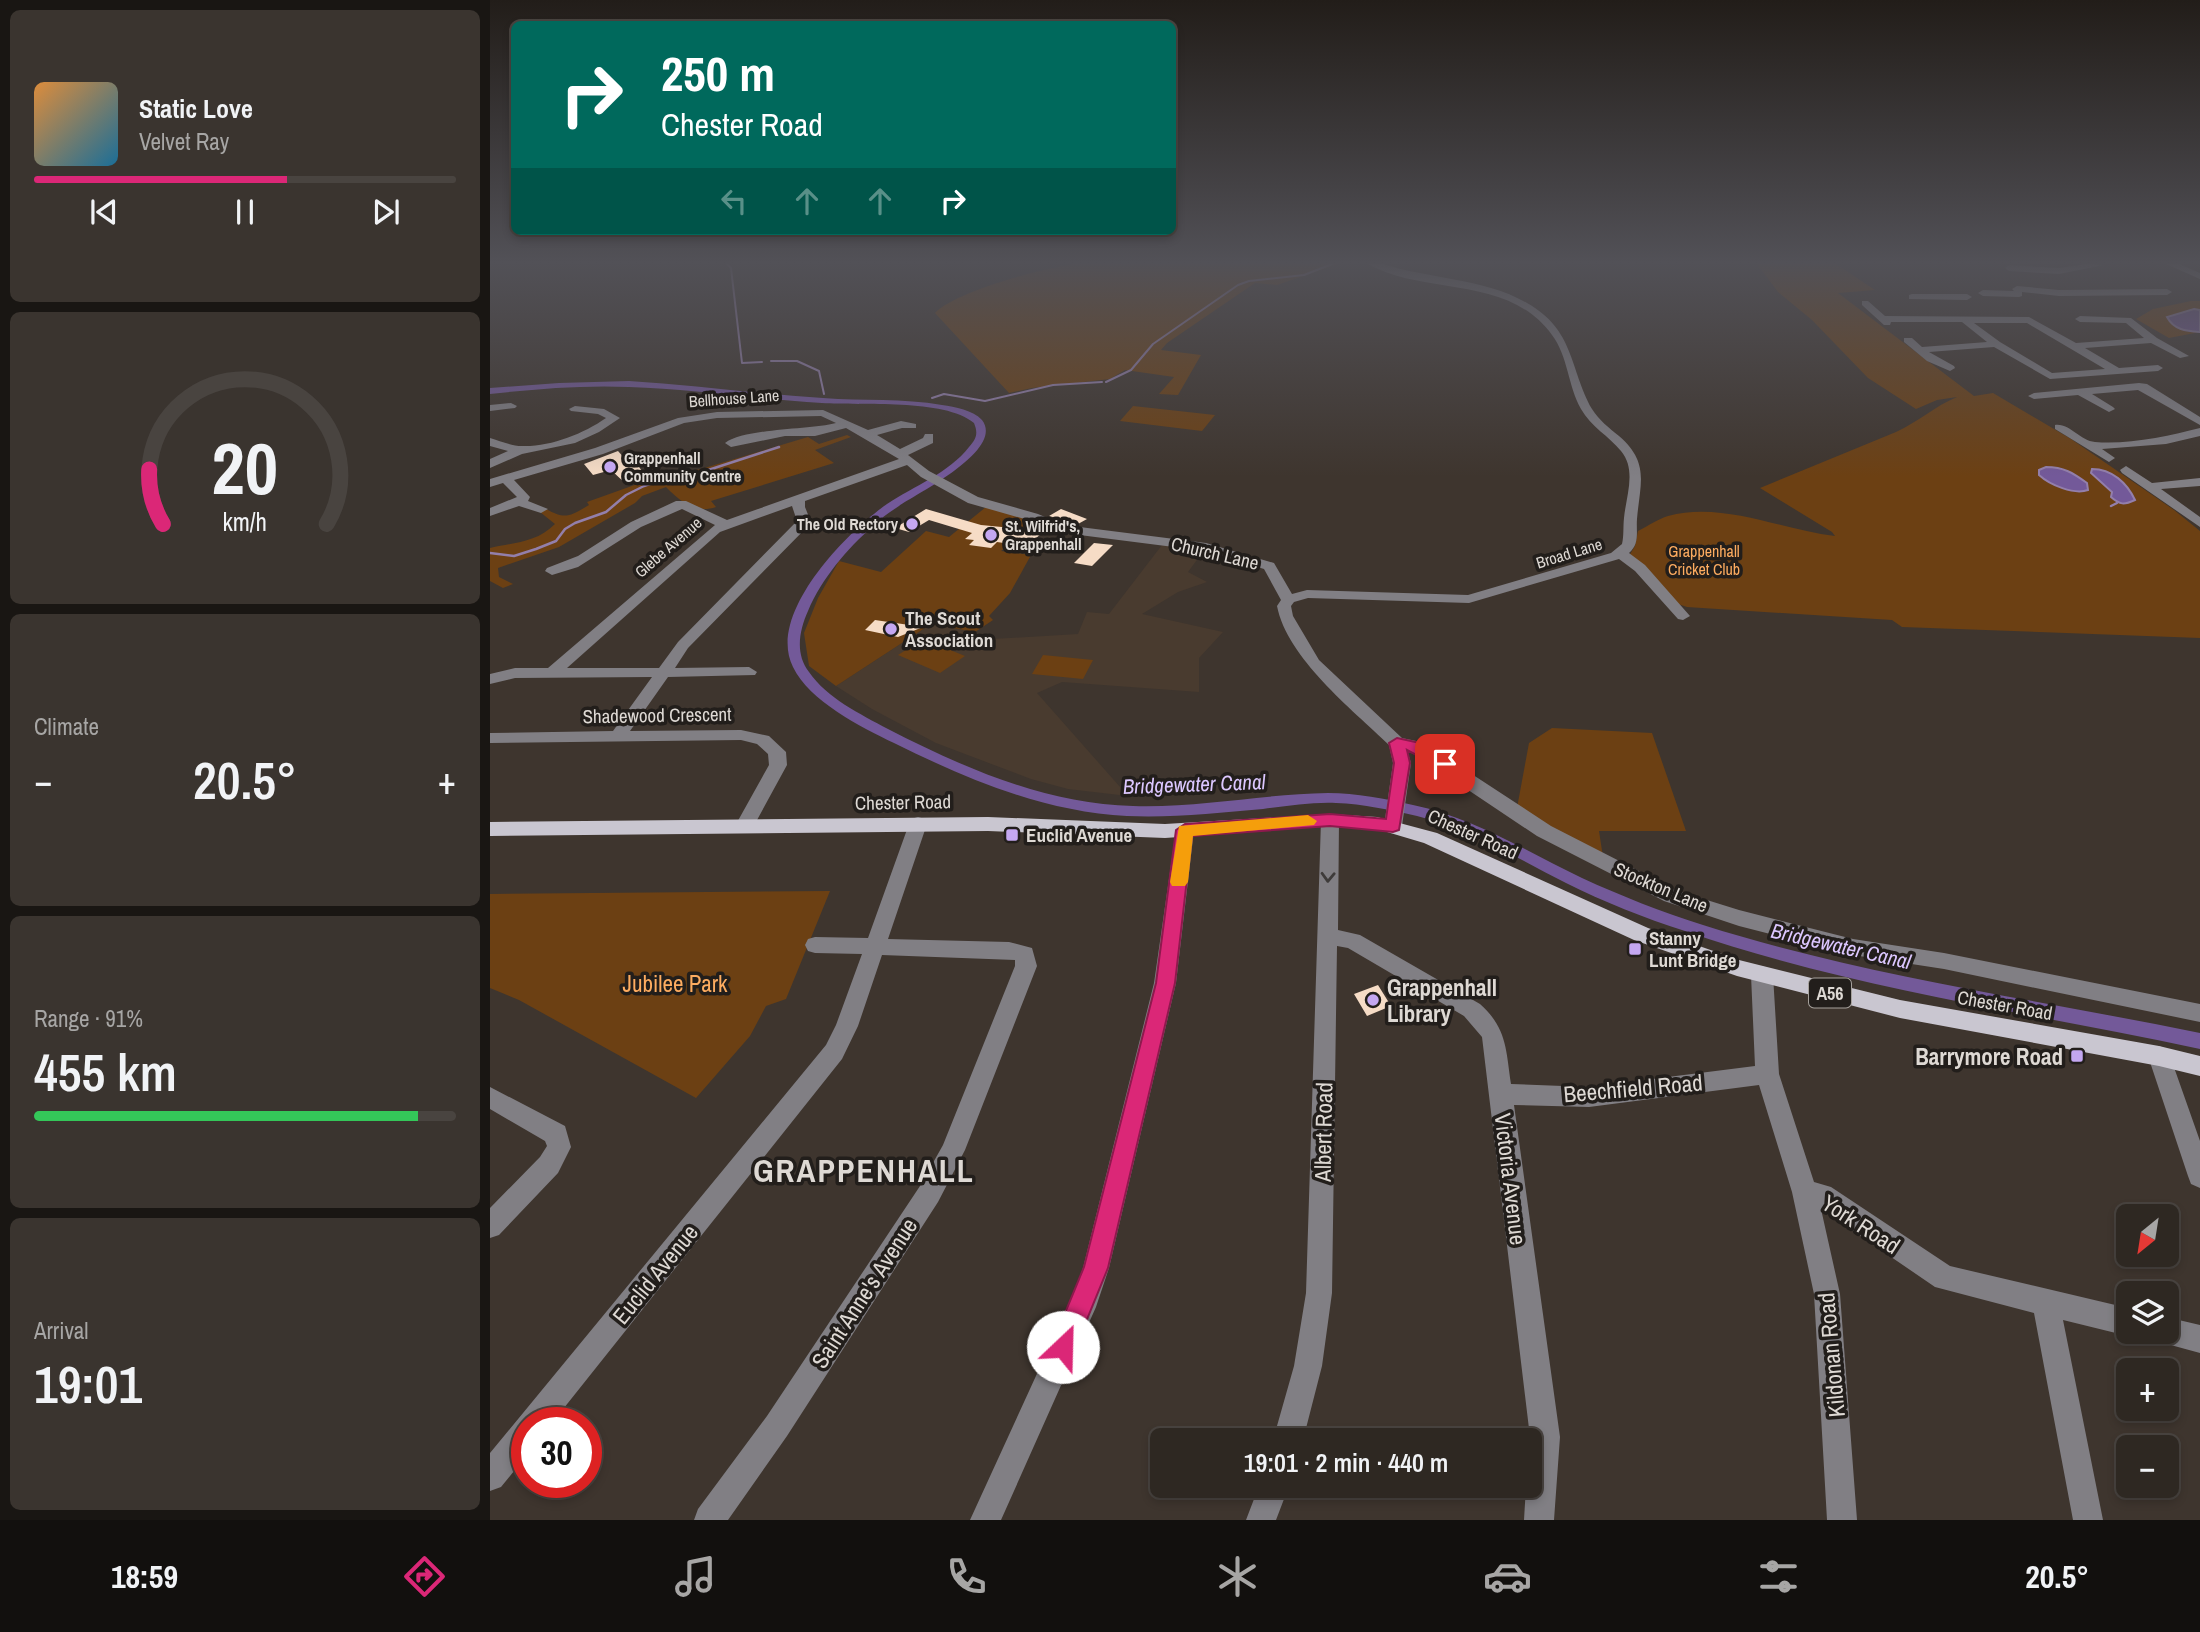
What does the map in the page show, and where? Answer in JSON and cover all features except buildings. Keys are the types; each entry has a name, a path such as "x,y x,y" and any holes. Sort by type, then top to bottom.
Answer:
{"main road":[{"name":"Chester Road","path":"490,829 1027,824 1185,830 1396,813 1444,844 1641,934 1762,975 1900,1009 2159,1056 2200,1066"}],"street":[{"name":"Broad Lane","path":"1289,599 1307,594 1469,599 1621,554 1630,541 1635,465 1627,451 1594,420 1586,408 1558,335"},
{"path":"1984,335 2050,376"},
{"path":"2060,335 2073,346 2117,371"},
{"path":"2147,335 2184,356"},
{"path":"1908,340 1919,350 1950,368"},
{"path":"2073,346 2153,340"},
{"path":"1919,350 1996,344"},
{"path":"2026,380 2158,368"},
{"path":"2034,396 2141,386 2194,415 2200,422"},
{"path":"2079,391 2109,409"},
{"path":"490,408 510,406"},
{"path":"490,464 520,450 556,443 600,429 614,418 600,411 575,409"},
{"name":"Bellhouse Lane","path":"490,483 599,451 663,426 699,416 804,412 822,413 848,424 936,479"},
{"path":"731,443 785,432 814,432 848,424"},
{"path":"866,435 901,424 912,426"},
{"path":"2059,427 2109,458"},
{"path":"2090,446 2166,440 2200,432"},
{"name":"Glebe Avenue","path":"553,672 715,529 799,500 904,457 929,440 929,436"},
{"path":"490,442 520,450"},
{"path":"2126,470 2200,523"},
{"path":"490,512 519,502 524,497 506,479"},
{"name":"Church Lane","path":"936,479 973,500 1033,517 1061,529 1206,547 1269,566 1277,572 1282,594 1289,599 1284,606 1286,616 1312,663 1397,743"},
{"path":"2148,487 2200,482"},
{"path":"618,736 683,645 804,522 798,507 799,500"},
{"path":"519,502 541,509"},
{"path":"552,571 603,549 626,531 681,504 726,525"},
{"path":"626,531 645,537"},
{"path":"1621,554 1640,568 1683,616"},
{"path":"490,679 514,673 749,672"},
{"name":"Shadewood Crescent","path":"490,738 741,735 763,740 777,752 778,765 744,826"},
{"path":"1396,813 1402,763 1397,743"},
{"name":"Stockton Lane","path":"1397,743 1415,746 1426,752 1544,831 1659,890 1694,903 1739,918 1853,947 1944,961 2200,1013"},
{"name":"Albert Road","path":"1291,1428 1308,1366 1319,1293 1330,820"},
{"name":"Euclid Avenue","path":"546,1407 834,1052 847,1026 918,824"},
{"path":"985,1520 1094,1275 1165,983 1185,830"},
{"name":"Victoria Avenue","path":"1326,935 1353,941 1472,1010 1486,1023 1493,1036 1545,1437 1539,1520"},
{"path":"815,945 876,945"},
{"name":"Saint Anne's Avenue","path":"709,1520 777,1426 929,1194 954,1150 1026,966 1025,954 1009,950 876,945"},
{"name":"York Road","path":"1762,975 1767,1074 1805,1192 1822,1195 1944,1278 2116,1319"},
{"path":"2159,1056 2200,1176"},
{"name":"Beechfield Road","path":"1500,1094 1588,1097 1767,1074"},
{"path":"490,1097 556,1134 559,1147 549,1165 490,1226"},
{"name":"Kildonan Road","path":"1805,1192 1827,1294 1842,1520"},
{"path":"2046,1301 2088,1520"},
{"path":"2179,1334 2200,1339"},
{"path":"490,1476 511,1450"},
{"path":"1261,1520 1269,1498"}],"shaded area":[{"path":"2046,467 2063,469 2073,474 2087,483 2088,490 2069,490 2049,482 2039,475 2039,470"},
{"path":"2092,469 2106,471 2118,478 2135,500 2120,503 2114,500 2111,497 2112,492 2091,473"},
{"path":"1162,545 1205,549 1188,572 1207,582 1178,592 1142,614 1223,632 1199,658 1199,692 1062,682 1037,693 1128,796 1068,789 1031,779 936,743 872,709 836,686 931,624 975,632 993,639 1078,634 1087,612 1109,614"}],"green space":[{"path":"955,335 1179,335 1161,350 1201,355 1178,395 1159,394 1174,377 1125,370 1110,379 1009,393"},
{"name":"Grappenhall Cricket Club","path":"1826,335 1893,335 1974,396 1993,393 2071,439 2174,510 2200,531 2200,638 1902,627 1892,620 1687,607 1678,604 1629,556 1635,546 1638,531 1668,516 1689,512 1731,514 1835,536 1760,488 1896,432 1957,397 1937,400 1916,409 1868,378"},
{"path":"2164,335 2185,335 2169,338"},
{"path":"1133,406 1215,415 1202,431 1120,421"},
{"path":"847,435 851,437 815,450 834,463 711,501 716,507 695,508 666,487 642,496 635,503 559,547 498,568 499,577 513,584 503,588 490,581 490,548 525,541 548,530 555,524 540,512 546,509 558,515 568,515 589,505 587,502 657,477 701,469 808,437 819,444"},
{"path":"986,507 1036,522 1001,551 1031,555 1010,593 989,616 993,620 975,632 931,624 836,686 809,666 804,633 818,598 839,561 881,572 926,531 949,537"},
{"path":"923,639 965,656 940,673 898,655"},
{"path":"1043,655 1093,660 1083,679 1032,674"},
{"path":"1552,728 1652,733 1686,831 1599,831 1603,857 1517,808 1529,743"},
{"name":"Jubilee Park","path":"830,891 786,999 766,1006 750,1036 696,1098 519,1000 490,988 490,894"}],"waterway":[{"path":"739,335 742,363 762,362"},
{"path":"1106,382 1131,370 1153,344 1166,335"},
{"path":"771,361 797,361 819,371 824,394"},
{"path":"932,398 944,394 985,401 1053,385 1102,382"},
{"name":"Bridgewater Canal","path":"490,391 559,385 629,384 824,401 921,404 951,409 973,417 982,430 976,446 942,475 875,518 838,555 806,600 796,624 793,646 798,666 807,679 835,703 888,735 996,783 1074,805 1129,811 1204,809 1330,798 1417,811 1479,832 1618,900 1693,928 1755,947 1881,978 2200,1041"},
{"path":"490,553 514,556 536,549 556,541 565,529 575,523 606,512 626,495 644,486 667,478 696,474 779,447"},
{"path":"2111,506 2117,503"}],"slow traffic":[{"path":"1179,882 1185,830 1308,821"}],"place":[{"name":"Grappenhall Community Centre","path":"610,467"},
{"name":"The Old Rectory","path":"912,524"},
{"name":"St. Wilfrid's, Grappenhall","path":"991,535"},
{"name":"The Scout Association","path":"891,629"},
{"name":"Euclid Avenue","path":"1012,835"},
{"name":"Stanny Lunt Bridge","path":"1635,949"},
{"name":"Grappenhall Library","path":"1373,1000"},
{"name":"Barrymore Road","path":"2077,1056"}],"district":[{"name":"GRAPPENHALL","path":"864,1170"}],"route":[{"path":"1063,1347 1092,1283 1165,983 1185,830 1330,820 1393,826 1402,763 1397,743 1415,746 1445,764"}]}
